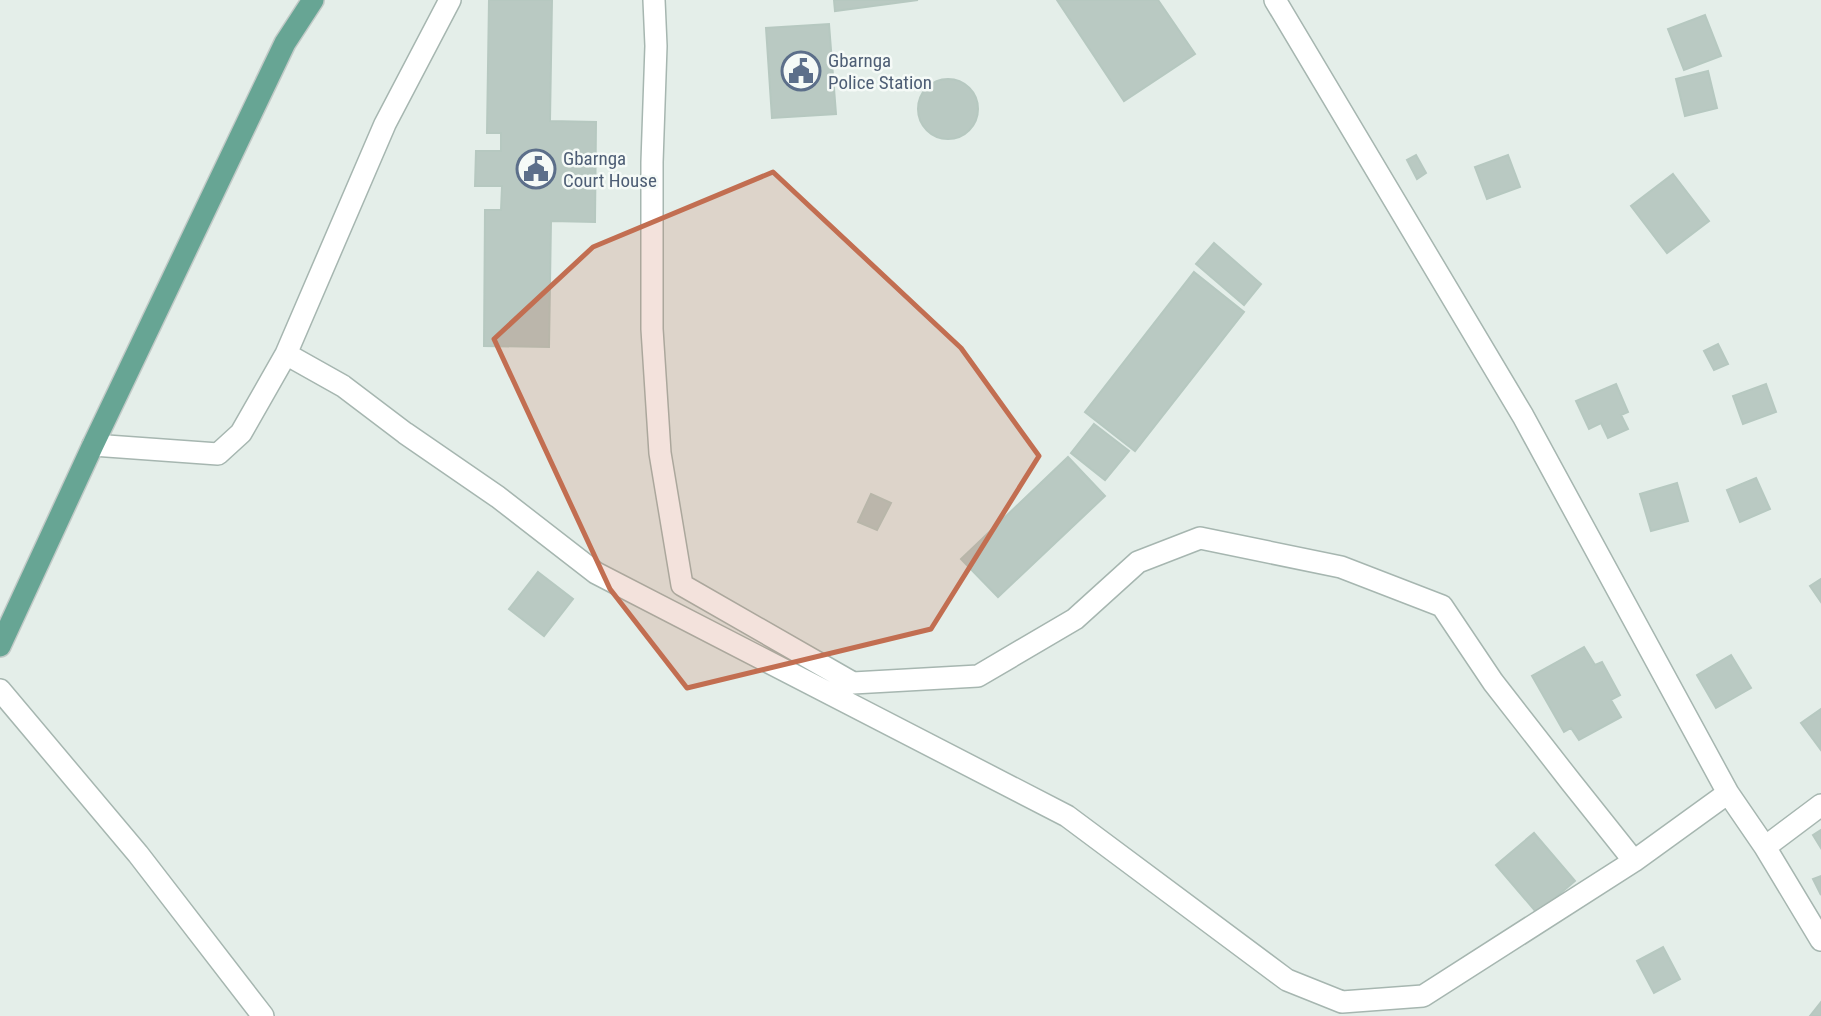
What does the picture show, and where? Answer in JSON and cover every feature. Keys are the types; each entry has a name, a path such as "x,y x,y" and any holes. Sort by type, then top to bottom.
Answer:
{"main road":[{"path":"0,646 285,43 313,0"}],"street":[{"path":"93,445 218,454 241,433 286,354 385,124 450,0"},
{"path":"654,0 656,46 652,162 652,329 660,453 681,585 853,683 978,676 1075,619 1139,562 1200,538 1341,567 1442,606 1493,682 1634,861"},
{"path":"1275,0 1523,416 1728,793 1765,847 1821,940"},
{"path":"286,354 343,386 405,433 498,497 596,573 1067,816 1287,980 1342,1002 1423,996 1634,861 1728,793"},
{"path":"0,690 138,854 263,1016"},
{"path":"1765,847 1821,805"}],"highlighted area":[{"path":"773,172 961,348 1039,456 931,629 687,688 610,589 494,339 593,247"}],"building":[{"name":"Gbarnga Court House","path":"489,0 552,0 550,121 596,122 595,222 551,221 549,347 484,346 485,210 501,210 502,186 475,186 476,151 501,151 501,133 487,133"},
{"path":"834,0 918,0 835,11"},
{"path":"1057,0 1158,0 1195,54 1124,101"},
{"path":"1705,15 1721,56 1684,70 1668,29"},
{"name":"Gbarnga Police Station","path":"829,24 836,114 772,118 766,28"},
{"path":"1708,71 1717,108 1685,116 1676,79"},
{"path":"948,79 965,84 973,92 978,109 973,126 965,134 948,139 931,134 923,126 918,109 923,92 931,84"},
{"path":"1416,155 1426,173 1417,179 1407,160"},
{"path":"1508,155 1520,187 1487,199 1475,167"},
{"path":"1673,174 1709,221 1667,253 1631,206"},
{"path":"1214,243 1261,284 1244,305 1196,264"},
{"path":"1194,272 1244,312 1135,451 1085,412"},
{"path":"1718,344 1728,364 1714,370 1704,351"},
{"path":"1616,384 1628,412 1621,415 1628,429 1608,438 1601,423 1589,429 1576,401"},
{"path":"1766,384 1776,412 1743,424 1733,396"},
{"path":"1094,424 1129,451 1105,480 1071,453"},
{"path":"1068,457 1105,496 998,597 961,559"},
{"path":"1756,478 1770,509 1740,522 1727,490"},
{"path":"1677,483 1688,521 1651,531 1640,494"},
{"path":"871,494 891,503 877,530 858,522"},
{"path":"538,572 573,599 544,636 509,609"},
{"path":"1821,579 1821,602 1810,586"},
{"path":"1584,647 1595,665 1602,662 1620,695 1611,700 1621,717 1579,740 1571,728 1564,732 1532,676"},
{"path":"1731,655 1751,688 1716,708 1697,675"},
{"path":"1821,709 1821,750 1801,723"},
{"path":"1821,830 1821,848 1813,835"},
{"path":"1534,833 1575,881 1537,913 1496,865"},
{"path":"1821,876 1821,895 1813,879"},
{"path":"1663,947 1680,979 1654,993 1637,961"},
{"path":"1821,1002 1821,1016 1810,1016"}],"place":[{"name":"Gbarnga Police Station","path":"801,71"},
{"name":"Gbarnga Court House","path":"536,169"}]}
